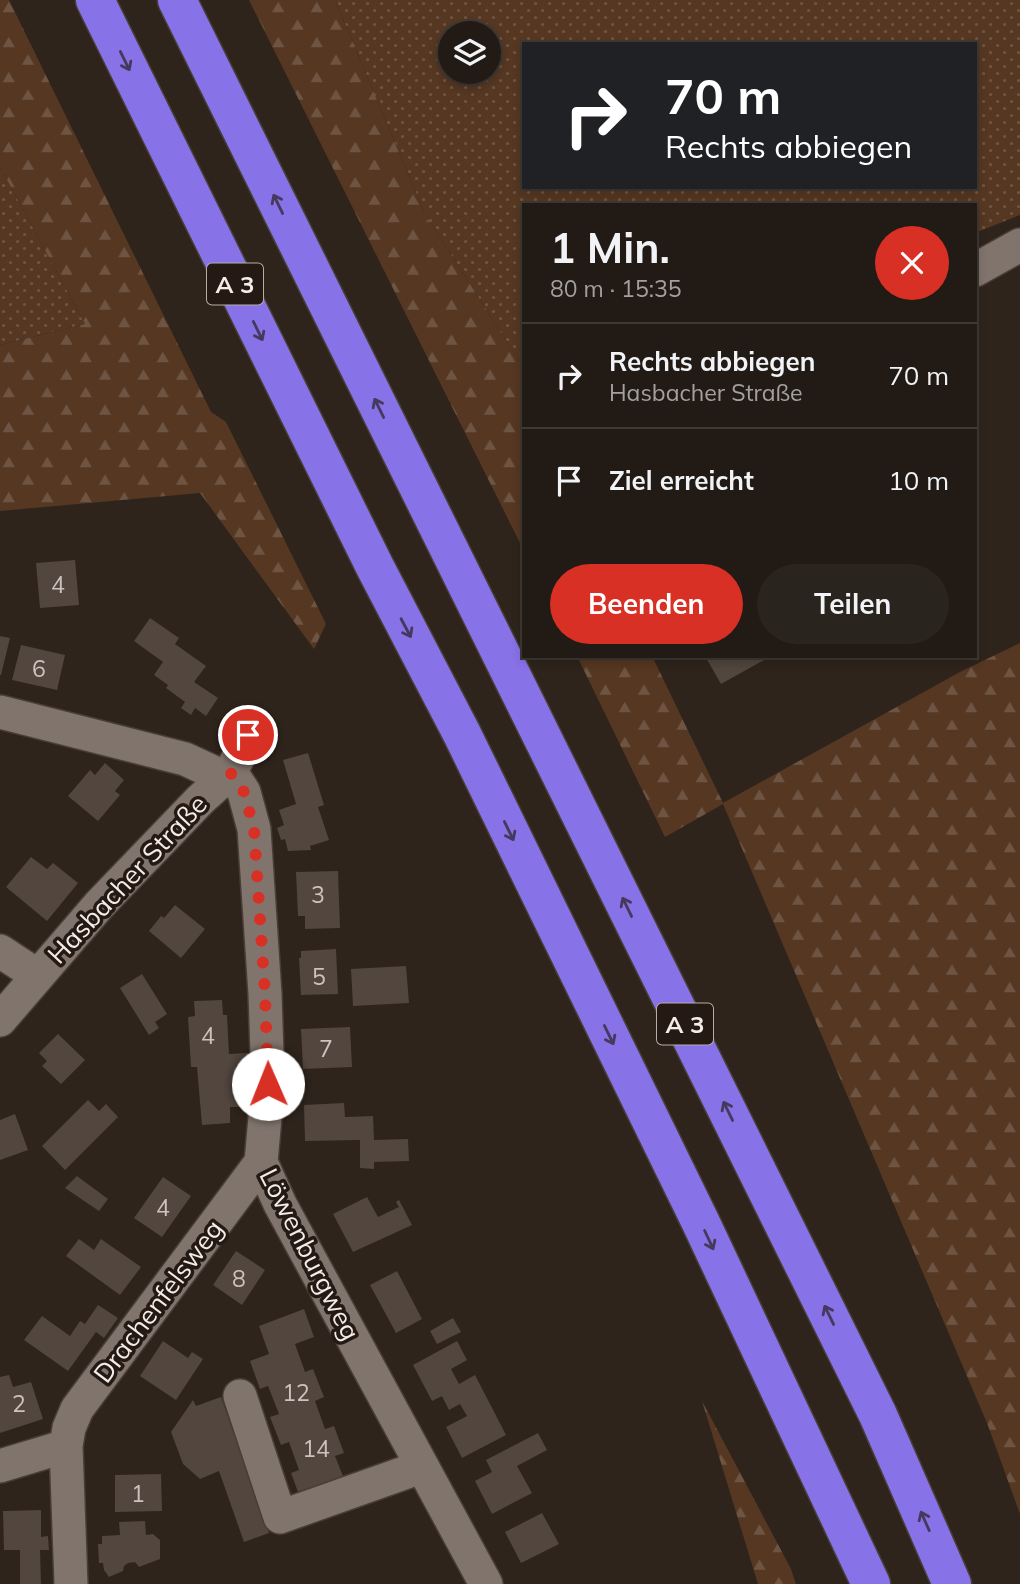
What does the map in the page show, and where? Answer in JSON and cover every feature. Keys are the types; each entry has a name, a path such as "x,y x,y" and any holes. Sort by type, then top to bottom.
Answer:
{"highway":[{"name":"A 3","path":"94,0 375,567 462,734 701,1223 870,1584"},
{"name":"A 3","path":"177,0 866,1391 952,1584"}],"street":[{"path":"977,269 1020,245"},
{"path":"0,712 185,759 227,774"},
{"name":"Hasbacher Straße","path":"0,1020 99,905 227,774 248,735"},
{"name":"Löwenburgweg","path":"227,774 244,792 254,829 268,1084 261,1162 280,1204 486,1584"},
{"path":"0,951 38,976"},
{"name":"Drachenfelsweg","path":"71,1584 66,1446 69,1427 77,1409 261,1162"},
{"path":"240,1396 280,1517 421,1467"},
{"path":"0,1466 66,1446"}],"green space":[{"path":"0,0 9,0 211,412 226,422 326,624 314,649 200,493 0,511 0,345 85,324 0,167"},
{"path":"249,0 335,0 425,214 522,365 522,547"},
{"path":"335,0 1020,0 1020,215 977,232 977,203 522,203 522,365 425,214"},
{"path":"0,167 85,324 0,345"},
{"path":"1020,643 1020,1514 987,1423 723,804 665,837 578,658 653,658 723,803 960,672"},
{"path":"702,1401 791,1569 796,1584 758,1584"}],"building":[{"path":"75,560 79,605 40,608 36,563"},
{"path":"150,618 179,638 175,644 206,666 194,682 218,698 206,716 195,708 191,715 181,708 185,702 154,675 163,662 134,641"},
{"path":"0,636 10,638 1,675 0,675"},
{"path":"21,645 65,655 57,690 12,680"},
{"path":"706,658 767,658 721,684"},
{"path":"308,753 324,805 318,807 329,840 310,846 311,850 288,851 285,839 281,840 277,828 284,825 279,810 296,804 283,760"},
{"path":"105,763 124,780 115,791 120,795 98,821 68,796 90,770 95,775"},
{"path":"31,857 47,869 53,863 78,883 47,921 6,887"},
{"path":"338,871 340,928 305,929 305,916 298,916 296,872"},
{"path":"175,905 205,929 181,958 149,931 161,916 164,918"},
{"path":"336,949 338,994 301,995 301,951"},
{"path":"406,966 409,1003 353,1006 351,969"},
{"path":"142,974 167,1014 155,1022 159,1028 149,1035 120,988"},
{"path":"222,1000 223,1015 227,1015 229,1054 248,1053 249,1064 236,1065 238,1107 230,1107 230,1123 202,1125 197,1067 191,1067 188,1017 195,1016 194,1001"},
{"path":"350,1027 352,1067 303,1069 301,1029"},
{"path":"58,1034 85,1060 61,1084 42,1066 47,1061 39,1053"},
{"path":"88,1100 99,1111 106,1104 118,1117 65,1170 42,1146"},
{"path":"344,1103 345,1117 373,1116 374,1140 408,1139 409,1161 374,1162 374,1169 360,1168 360,1140 305,1141 304,1105"},
{"path":"15,1114 28,1150 0,1160 0,1120"},
{"path":"77,1176 108,1199 99,1211 65,1188"},
{"path":"163,1177 191,1196 162,1237 134,1218"},
{"path":"367,1197 378,1217 399,1207 396,1202 399,1200 412,1225 353,1252 333,1214"},
{"path":"79,1239 94,1250 101,1239 141,1267 120,1295 66,1256"},
{"path":"236,1251 265,1270 242,1305 213,1285"},
{"path":"397,1271 422,1319 396,1333 370,1285"},
{"path":"98,1305 118,1318 104,1338 96,1332 68,1371 24,1340 42,1316 70,1336 80,1321 85,1324"},
{"path":"304,1309 314,1337 295,1344 305,1372 313,1369 324,1397 315,1401 325,1429 334,1426 344,1453 335,1456 346,1484 301,1500 291,1473 299,1470 289,1442 281,1445 270,1417 279,1414 268,1386 260,1389 250,1361 269,1354 259,1326"},
{"path":"453,1318 461,1332 437,1344 430,1331"},
{"path":"163,1341 188,1358 192,1352 203,1359 176,1400 140,1376"},
{"path":"457,1341 467,1360 451,1369 459,1384 475,1375 506,1435 462,1458 446,1427 467,1416 460,1404 449,1410 442,1396 432,1401 413,1365"},
{"path":"9,1375 13,1387 31,1382 43,1419 0,1433 0,1377"},
{"path":"221,1397 269,1533 244,1542 219,1471 200,1479 183,1464 171,1432 193,1400 196,1406"},
{"path":"538,1433 547,1450 517,1466 532,1493 492,1514 475,1481 492,1472 486,1460"},
{"path":"161,1474 162,1511 115,1512 115,1475"},
{"path":"41,1510 41,1537 48,1536 49,1550 40,1550 41,1584 20,1584 20,1550 4,1550 3,1511"},
{"path":"542,1513 559,1544 521,1563 505,1532"},
{"path":"145,1521 146,1535 153,1534 160,1540 160,1559 139,1567 135,1562 128,1563 123,1571 109,1577 103,1563 99,1563 98,1544 102,1544 102,1536 120,1535 119,1522"}],"route":[{"path":"248,735 230,772 244,792 254,829 268,1084"}]}
